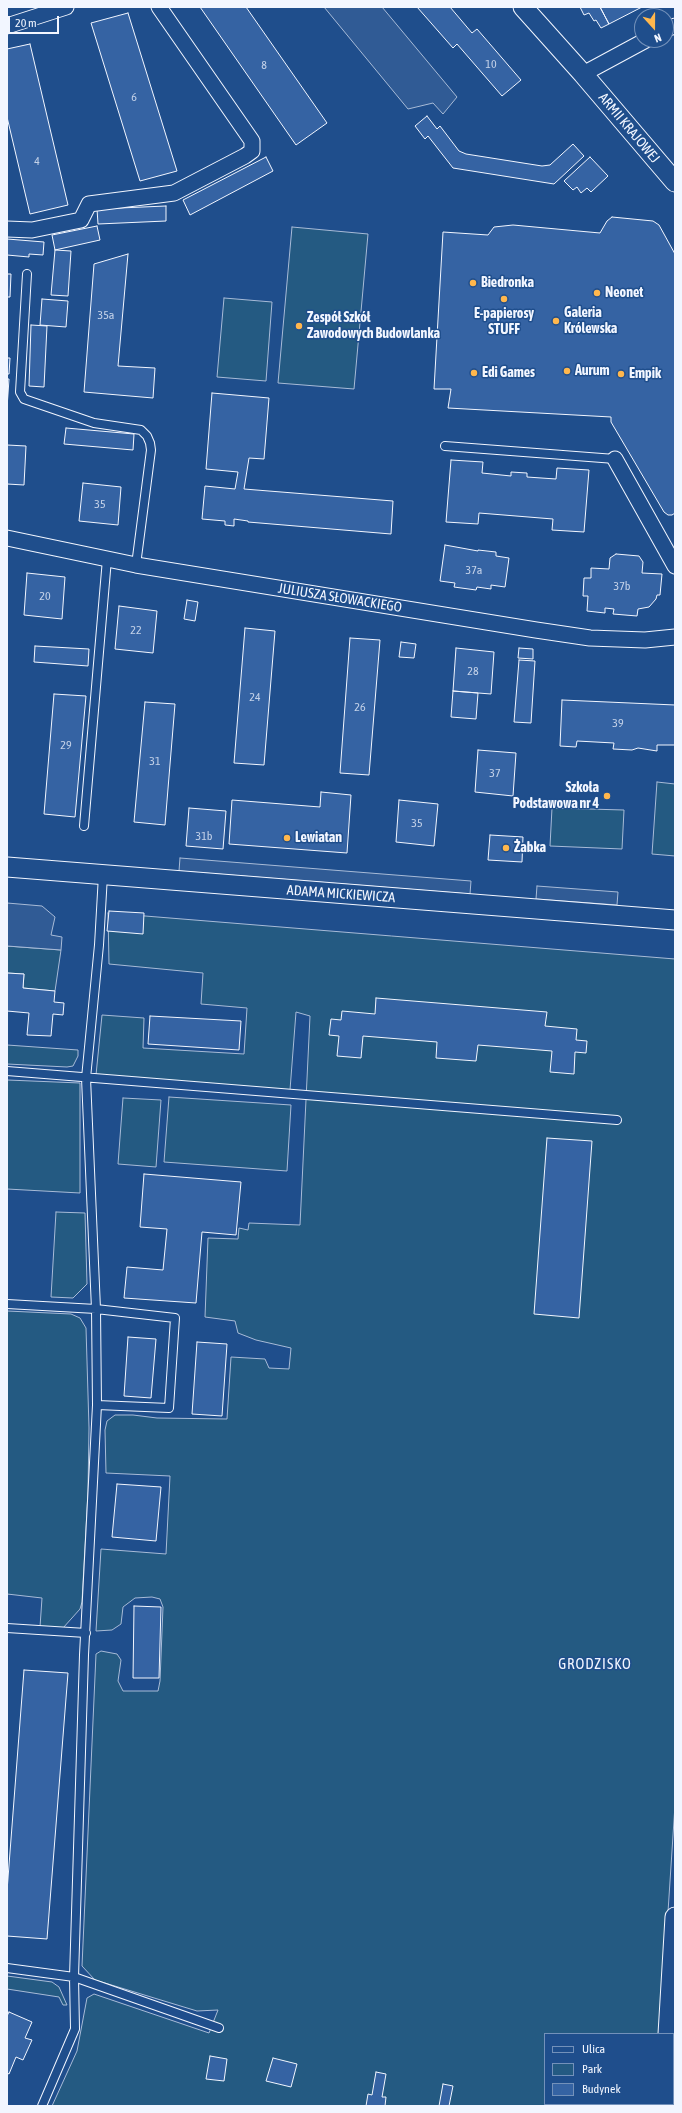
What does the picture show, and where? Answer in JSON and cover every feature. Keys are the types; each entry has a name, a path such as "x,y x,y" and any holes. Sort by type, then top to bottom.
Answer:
{"street":[{"path":"7,26 66,7"},
{"path":"7,229 32,230 81,220 89,204 174,194 245,156 252,150 252,141 160,7"},
{"name":"ARMII KRAJOWEJ","path":"523,7 584,74 675,182"},
{"path":"584,74 634,47"},
{"path":"615,459 675,566"},
{"name":"JULIUSZA SŁOWACKIEGO","path":"7,538 136,565 590,638 645,640 675,637"},
{"name":"ADAMA MICKIEWICZA","path":"7,867 675,920"},
{"path":"668,2033 675,1925"}],"lane":[{"path":"26,274 20,392 24,399 94,423 141,430 147,436 150,443 151,450 136,565"},
{"path":"445,446 615,459"},
{"path":"84,826 107,559"},
{"path":"42,2106 75,2029 74,1977 86,1633 96,1405 96,1309 86,1078 100,945 103,875"},
{"path":"7,1071 617,1120"},
{"path":"7,1304 96,1309 175,1318 170,1408 96,1405"},
{"path":"7,1628 86,1633"},
{"path":"7,1968 74,1977 219,2028"}],"green space":[{"path":"292,227 368,234 354,389 278,383"},
{"path":"224,298 272,302 266,381 217,377"},
{"path":"657,782 675,784 675,856 652,854"},
{"path":"552,808 624,810 622,849 550,846"},
{"path":"108,913 675,959 675,1805 660,2033 544,2033 544,2105 656,2106 52,2106 77,2051 87,1998 94,1994 209,2033 218,2010 197,2011 95,1980 82,1966 96,1654 101,1651 117,1654 121,1660 118,1681 123,1691 158,1691 160,1681 163,1607 160,1599 152,1597 135,1598 123,1607 121,1624 112,1630 96,1631 101,1549 166,1554 170,1476 106,1473 105,1430 107,1421 115,1415 133,1415 157,1418 227,1419 231,1357 265,1359 269,1368 289,1369 291,1348 256,1340 238,1333 235,1321 205,1317 208,1238 238,1239 239,1228 248,1230 249,1223 300,1225 310,1016 296,1012 290,1090 96,1075 102,1015 144,1018 143,1048 244,1054 247,1008 201,1004 203,973 109,964"},
{"path":"7,946 61,950 55,991 23,988 24,974 7,973"},
{"path":"7,1045 78,1050 78,1056 73,1066 67,1067 7,1064"},
{"path":"7,1080 80,1083 80,1193 7,1189"},
{"path":"169,1097 291,1105 287,1171 164,1162"},
{"path":"123,1098 161,1100 156,1167 118,1164"},
{"path":"56,1212 85,1213 87,1284 73,1298 51,1297"},
{"path":"7,1311 71,1314 80,1318 86,1328 89,1428 88,1491 82,1602 80,1609 63,1628 40,1627 42,1598 7,1594"},
{"path":"7,1976 52,1982 59,1987 67,2005 63,2005 59,1997 7,1989"}],"shaded area":[{"path":"324,7 382,7 457,97 443,114 433,103 408,109"},
{"path":"180,858 471,881 470,894 179,871"},
{"path":"537,886 618,892 617,905 536,899"},
{"path":"7,903 42,906 55,917 51,935 62,937 61,950 7,946"}],"building":[{"path":"200,7 246,7 327,123 296,145"},
{"path":"417,7 450,7 472,33 477,29 521,80 502,96 457,44 453,48"},
{"path":"580,7 600,7 609,24 601,28 589,13 584,15"},
{"path":"600,7 642,7 634,8 634,11 609,24"},
{"path":"128,13 177,171 140,181 91,23"},
{"path":"30,44 68,205 30,214 7,117 7,49"},
{"path":"427,116 437,129 440,126 459,151 466,154 542,166 550,165 573,144 584,156 554,184 453,168 428,136 425,139 415,126"},
{"path":"266,157 273,171 190,215 183,200"},
{"path":"590,157 608,176 591,192 587,188 581,193 577,187 573,190 564,181"},
{"path":"166,206 166,221 98,224 97,209"},
{"name":"Galeria Królewska","path":"612,217 653,221 659,225 675,254 675,513 672,515 668,515 664,512 611,422 611,417 448,408 451,389 434,389 443,232 488,235 494,227 513,225 600,233 607,221"},
{"path":"97,226 100,240 55,250 52,235"},
{"path":"7,239 44,242 43,255 29,254 29,257 7,255"},
{"path":"55,250 71,251 68,296 51,295"},
{"path":"128,254 118,366 155,368 153,398 84,392 94,264"},
{"path":"7,274 11,274 10,297 7,297"},
{"path":"42,299 68,301 66,327 40,325"},
{"path":"31,325 47,326 44,387 29,386"},
{"path":"7,358 10,358 9,374 7,374"},
{"path":"7,379 9,379 7,408"},
{"path":"212,393 269,398 264,459 249,458 244,489 393,501 391,534 248,522 234,519 234,526 225,525 225,521 202,519 205,486 235,489 238,472 206,469"},
{"path":"66,428 134,434 133,450 64,444"},
{"path":"7,445 26,446 24,485 7,484"},
{"path":"451,460 483,462 482,473 511,476 511,472 527,473 527,477 556,479 557,468 589,470 584,532 552,530 553,519 479,513 478,524 446,522"},
{"path":"83,483 121,487 118,525 79,521"},
{"path":"445,545 478,551 496,552 496,556 509,558 505,587 491,585 491,589 477,587 476,590 454,587 455,583 440,581"},
{"path":"616,554 639,556 643,562 642,573 662,574 660,595 657,595 656,599 649,607 638,609 637,616 613,614 614,609 605,608 605,613 587,611 588,596 583,596 584,578 591,578 591,568 609,569 610,558"},
{"path":"27,573 65,577 62,619 24,615"},
{"path":"187,600 198,602 195,621 184,619"},
{"path":"119,606 157,611 153,653 115,649"},
{"path":"245,628 275,631 264,765 234,763"},
{"path":"350,638 380,640 369,775 340,773"},
{"path":"401,642 416,644 414,658 399,657"},
{"path":"35,646 89,649 88,666 34,662"},
{"path":"456,648 494,652 491,694 453,691"},
{"path":"519,648 533,649 533,659 518,658"},
{"path":"519,660 535,661 531,723 514,722"},
{"path":"453,691 478,693 476,719 451,717"},
{"path":"54,694 86,696 75,817 44,814"},
{"path":"562,700 675,705 675,745 657,745 657,751 638,748 632,750 613,749 614,743 577,741 576,747 560,746"},
{"path":"145,702 175,704 165,825 134,822"},
{"path":"478,750 516,753 513,796 475,792"},
{"path":"321,792 351,795 347,853 229,844 232,800 320,807"},
{"path":"399,800 438,804 434,846 396,842"},
{"path":"189,808 226,811 223,849 186,846"},
{"name":"Żabka","path":"490,835 523,837 522,862 488,860"},
{"path":"109,911 144,913 143,934 107,931"},
{"path":"7,973 24,974 23,988 55,991 54,1002 64,1003 63,1015 53,1014 51,1036 27,1035 29,1013 7,1011"},
{"path":"376,998 547,1012 545,1026 577,1029 576,1040 587,1041 586,1053 575,1052 574,1074 550,1072 552,1051 478,1045 476,1061 436,1058 437,1042 363,1036 361,1058 337,1056 339,1036 329,1035 331,1019 341,1020 342,1011 375,1014"},
{"path":"150,1016 241,1021 239,1050 148,1044"},
{"path":"547,1138 592,1141 579,1318 534,1314"},
{"path":"144,1174 241,1182 236,1235 202,1232 196,1303 124,1298 127,1267 163,1270 167,1229 140,1227"},
{"path":"128,1337 156,1339 151,1398 124,1396"},
{"path":"197,1342 227,1344 222,1416 192,1414"},
{"path":"117,1484 161,1487 156,1541 112,1537"},
{"path":"134,1606 161,1607 159,1678 133,1678"},
{"path":"24,1670 68,1673 47,1939 7,1936 7,1891"},
{"path":"9,2012 32,2022 25,2038 32,2040 23,2060 16,2057 9,2074 7,2073 7,2016"},
{"path":"210,2056 227,2059 224,2081 206,2079"},
{"path":"273,2058 297,2064 291,2087 266,2081"},
{"path":"376,2072 386,2074 382,2097 386,2097 385,2106 366,2106 368,2094 372,2095"},
{"path":"443,2084 453,2086 449,2106 439,2106"}],"place":[{"name":"Biedronka","path":"473,283"},
{"name":"Neonet","path":"597,293"},
{"name":"E-papierosy STUFF","path":"504,299"},
{"name":"Galeria Królewska","path":"556,321"},
{"name":"Zespół Szkół Zawodowych Budowlanka","path":"299,326"},
{"name":"Aurum","path":"567,371"},
{"name":"Edi Games","path":"474,373"},
{"name":"Empik","path":"621,374"},
{"name":"Szkoła Podstawowa nr 4","path":"607,796"},
{"name":"Lewiatan","path":"287,838"},
{"name":"Żabka","path":"506,848"}],"district":[{"name":"GRODZISKO","path":"595,1664"}]}
